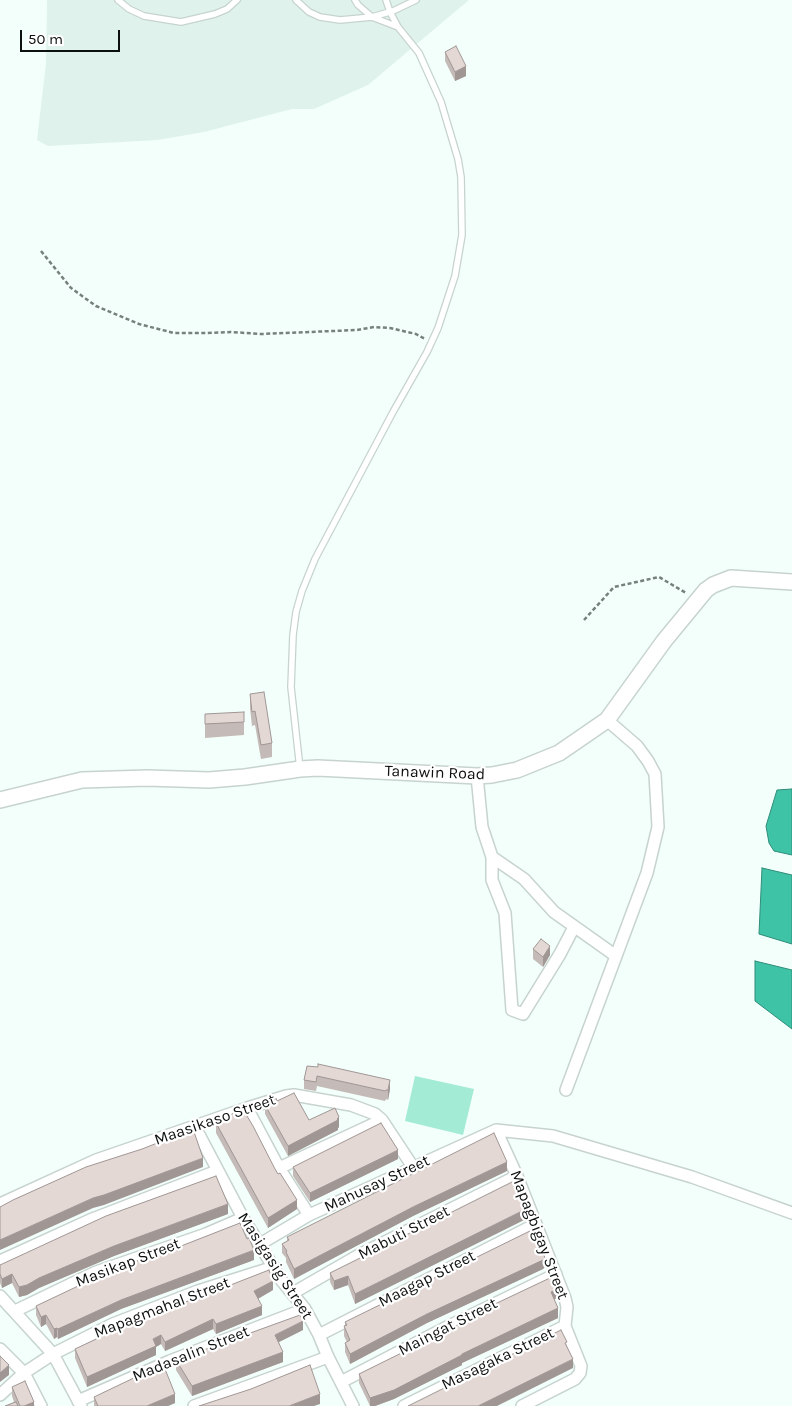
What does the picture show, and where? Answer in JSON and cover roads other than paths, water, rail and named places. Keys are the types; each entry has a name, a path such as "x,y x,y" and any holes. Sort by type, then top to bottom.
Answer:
{"street":[{"name":"Tanawin Road","path":"0,800 82,780 147,778 209,780 300,769 477,776 517,770 559,753 607,720 664,641 713,585 732,578 792,582"},
{"path":"566,1090 647,873 658,827 654,774 648,761 637,746 607,720"},
{"path":"477,776 482,826 492,857 492,880 505,913 512,1010 523,1014 560,954 574,927"},
{"path":"492,857 524,879 554,912 616,956"},
{"name":"Maasikaso Street","path":"0,1204 96,1160 286,1096 302,1095 351,1105 375,1114 382,1120 413,1167"},
{"path":"247,1108 279,1168 309,1215"},
{"path":"279,1168 382,1120"},
{"name":"Masigasig Street","path":"195,1126 243,1218 282,1281 305,1310 319,1334 341,1382 349,1405"},
{"path":"496,1130 553,1136 692,1178 792,1213"},
{"name":"Mahusay Street","path":"260,1244 309,1215 496,1130"},
{"name":"Mapagbigay Street","path":"496,1130 517,1176 556,1274 567,1307 565,1326 580,1362 581,1371 575,1379 522,1406"},
{"path":"0,1260 90,1220 217,1171"},
{"name":"Mabuti Street","path":"293,1293 359,1256 517,1176"},
{"name":"Masikap Street","path":"14,1312 96,1272 206,1234 243,1218"},
{"name":"Maagap Street","path":"319,1334 536,1224"},
{"name":"Mapagmahal Street","path":"0,1396 24,1374 53,1354 113,1324 198,1291 274,1266"},
{"name":"Maingat Street","path":"341,1382 449,1326 556,1274"},
{"path":"0,1296 53,1354 80,1403"},
{"name":"Madasalin Street","path":"80,1403 170,1361 305,1310"},
{"name":"Masagaka Street","path":"404,1406 565,1326"},
{"path":"0,1349 24,1374 41,1406"},
{"path":"194,1406 328,1357"}],"lane":[{"path":"118,0 129,9 144,16 181,22 215,14 227,9 237,0"},
{"path":"296,0 308,12 320,17 340,20 372,17 390,12 416,0"},
{"path":"300,769 292,687 293,635 296,612 302,591 315,559 432,342 448,301 460,253 463,219 461,177 458,159 442,102 419,53 398,28 386,0"},
{"path":"357,3 372,17 398,28"}]}
